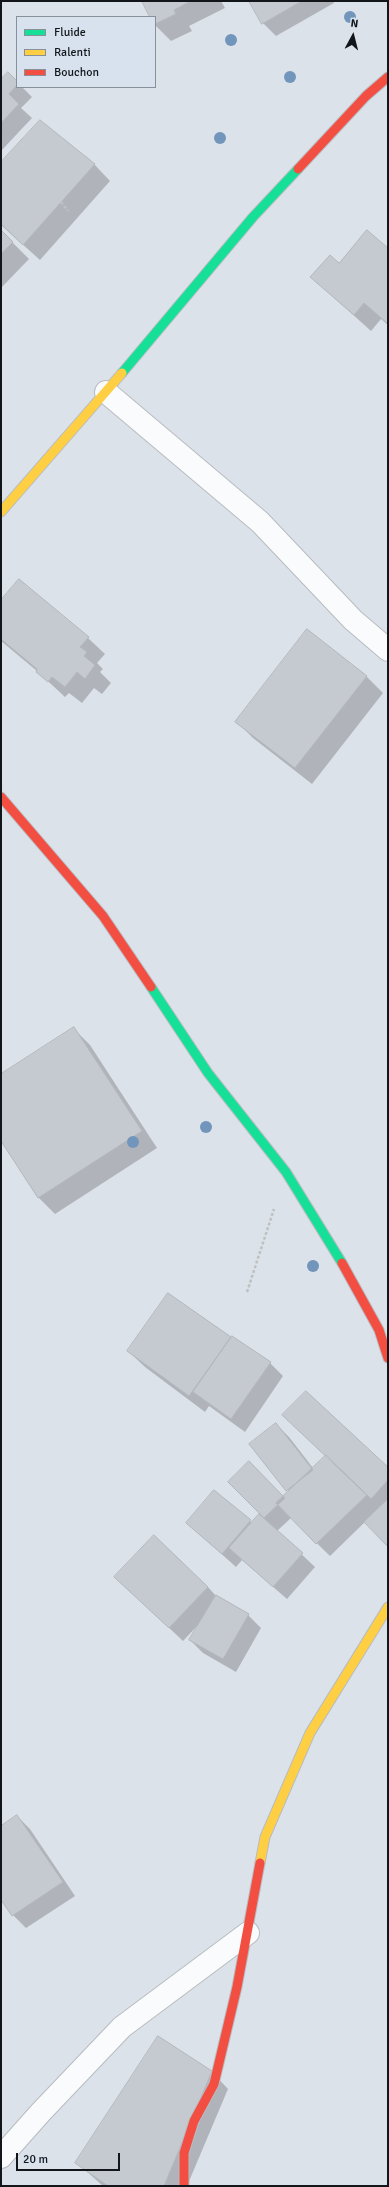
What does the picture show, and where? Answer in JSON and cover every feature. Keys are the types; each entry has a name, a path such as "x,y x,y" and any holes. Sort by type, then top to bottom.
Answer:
{"street":[{"path":"1,512 106,392 253,217 366,96 388,77"},
{"path":"106,392 260,522 353,620 388,650"},
{"path":"1,797 103,916 208,1073 286,1172 356,1286 379,1330 388,1358"},
{"path":"184,2186 184,2153 194,2121 214,2084 237,1987 265,1837 285,1787 310,1733 388,1607"},
{"path":"1,2158 40,2112 122,2027 248,1933"}],"path":[{"path":"61,202 68,210"},
{"path":"248,1292 286,1172"}],"building":[{"path":"142,1 191,1 174,10 176,14 156,24 156,16 150,16"},
{"path":"249,1 302,1 262,24"},
{"path":"8,72 16,80 16,86 9,94 19,104 1,123 1,79"},
{"path":"40,120 95,164 23,245 1,224 1,162"},
{"path":"1,230 13,242 1,254"},
{"path":"367,230 388,248 388,324 364,303 354,315 310,277 330,255 339,263"},
{"path":"19,579 89,637 80,647 87,652 84,656 95,665 85,679 77,672 65,687 52,677 48,682 36,672 37,669 1,639 1,600"},
{"path":"307,629 367,676 295,768 235,722"},
{"path":"74,1027 142,1131 38,1198 1,1141 1,1074"},
{"path":"168,1293 231,1337 189,1396 127,1351"},
{"path":"232,1336 271,1362 231,1419 193,1392"},
{"path":"306,1391 388,1467 388,1480 371,1499 282,1415"},
{"path":"276,1423 313,1470 286,1491 249,1444"},
{"path":"326,1455 367,1495 316,1544 276,1503"},
{"path":"249,1461 285,1498 264,1518 228,1482"},
{"path":"214,1490 251,1520 222,1554 186,1523"},
{"path":"388,1499 388,1547 364,1522"},
{"path":"259,1514 303,1553 273,1587 229,1548"},
{"path":"154,1535 208,1587 169,1628 114,1577"},
{"path":"216,1595 249,1614 223,1659 189,1640"},
{"path":"17,1815 63,1882 12,1916 1,1900 1,1826"},
{"path":"158,2036 212,2071 164,2186 108,2186 75,2163"}],"traffic: fast":[{"path":"122,373 253,217 298,169"},
{"path":"151,987 208,1073 286,1172 342,1263"}],"traffic: slow":[{"path":"1,512 122,373"},
{"path":"260,1863 265,1837 310,1733 388,1607"}],"traffic: jam":[{"path":"298,169 366,96 388,77"},
{"path":"1,797 103,916 151,987"},
{"path":"342,1263 379,1330 388,1358"},
{"path":"184,2186 184,2153 194,2121 214,2084 237,1987 260,1863"}]}
